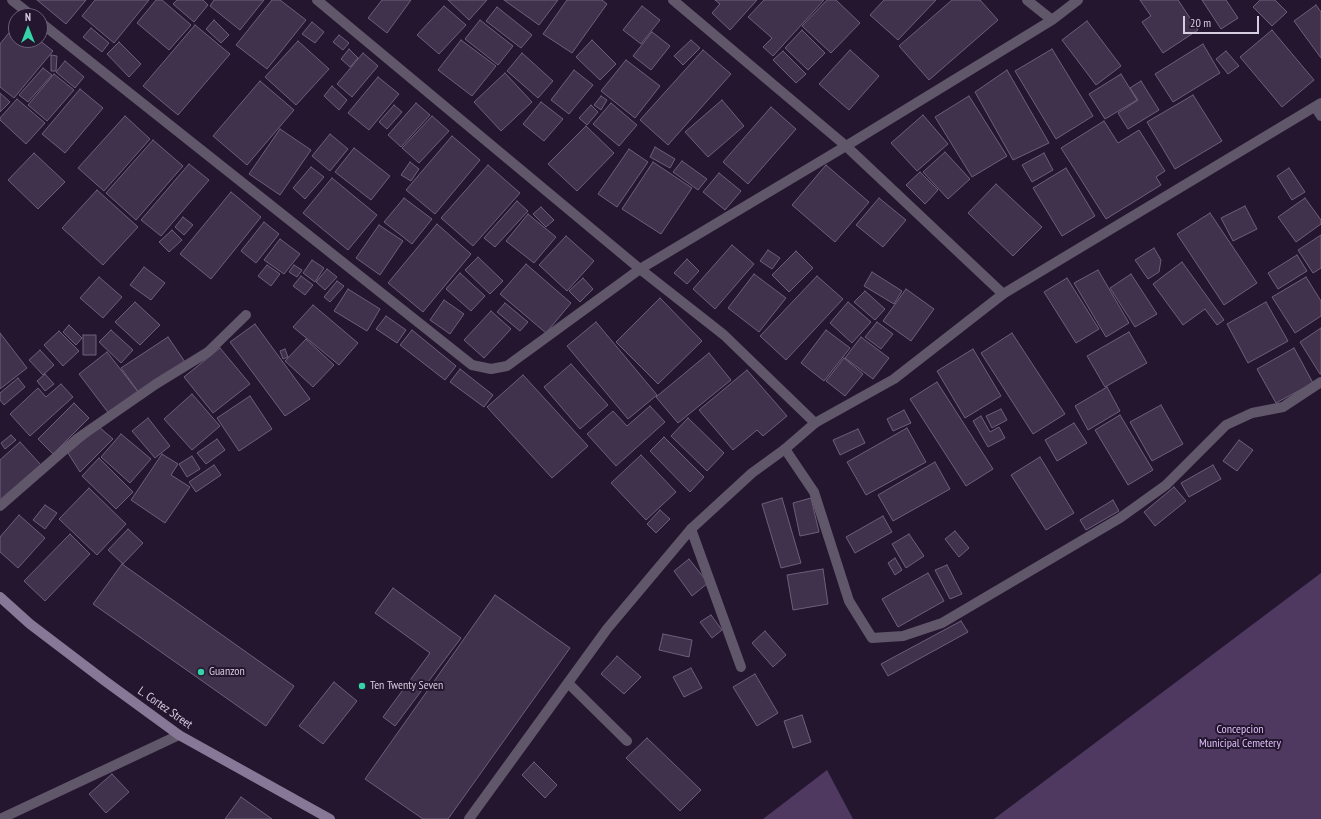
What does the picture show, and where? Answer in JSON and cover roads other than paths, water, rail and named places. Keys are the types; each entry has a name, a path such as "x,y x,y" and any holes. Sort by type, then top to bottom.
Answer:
{"main road":[{"name":"L. Cortez Street","path":"0,597 36,629 105,682 179,735 330,819"}],"street":[{"path":"12,0 22,8"},
{"path":"317,0 640,269 724,335 816,423"},
{"path":"673,0 846,146 1003,294"},
{"path":"1027,0 1052,20"},
{"path":"48,28 472,365 491,369 507,366 640,269 846,146 1052,20 1078,0"},
{"path":"469,819 607,629 691,529 752,473 785,449 816,423 894,379 1003,294 1319,109"},
{"path":"0,506 78,438 156,384 208,352 246,315"},
{"path":"785,449 814,492 849,601 872,638 903,636 942,623 1120,518 1166,485 1226,425 1252,413 1283,408 1321,382"},
{"path":"691,529 741,667"},
{"path":"568,683 627,741"},
{"path":"0,819 179,735"}],"place":[{"name":"Guanzon","path":"201,672"},
{"name":"Ten Twenty Seven","path":"362,686"}],"park label":[{"name":"Concepcion Municipal Cemetery","path":"1240,737"}]}
